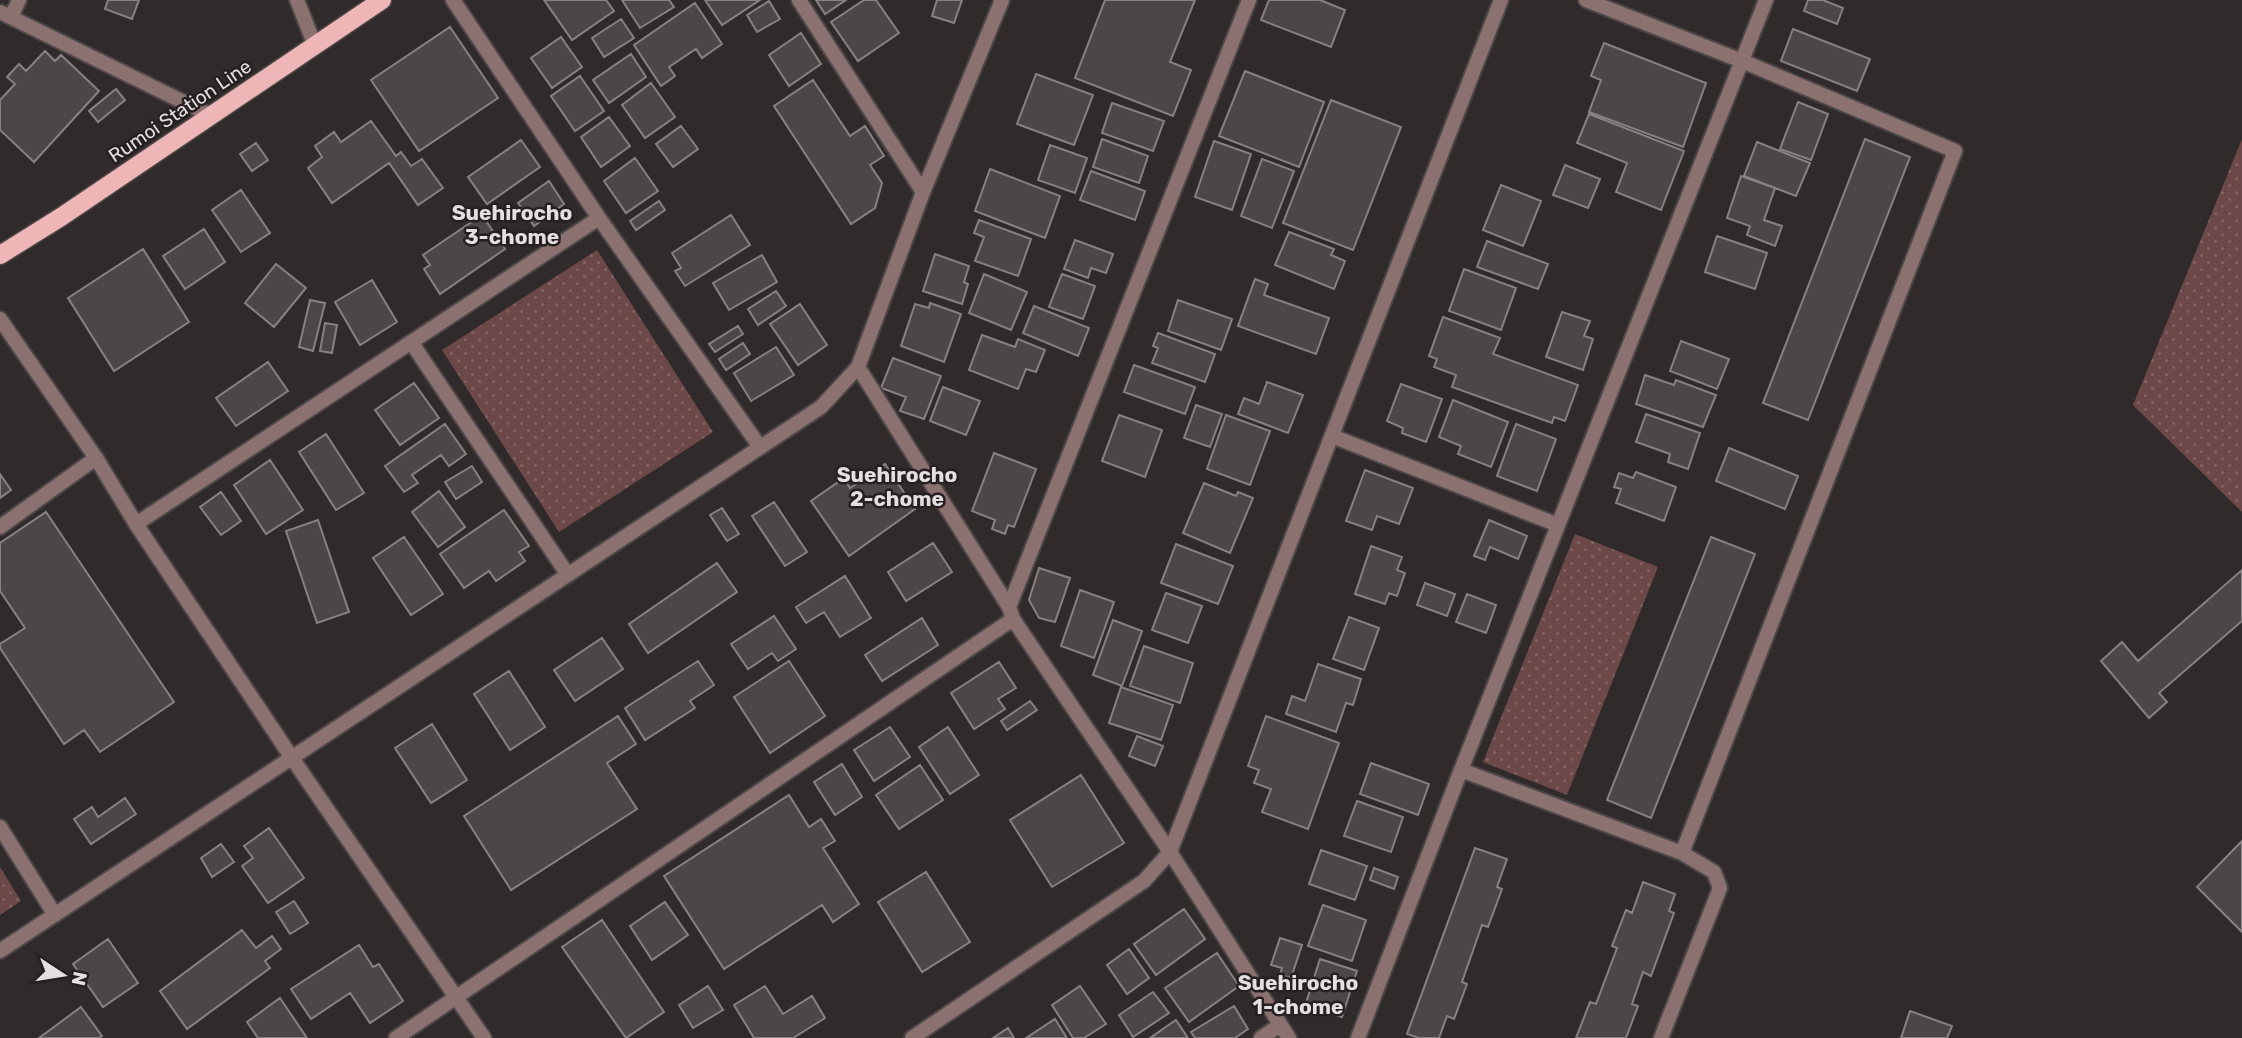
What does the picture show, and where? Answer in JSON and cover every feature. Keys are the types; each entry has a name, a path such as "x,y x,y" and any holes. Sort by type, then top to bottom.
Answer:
{"main road":[{"name":"Rumoi Station Line","path":"0,255 61,217 382,0"}],"street":[{"path":"19,0 6,15 210,115"},
{"path":"297,0 315,46"},
{"path":"453,0 599,218 760,447"},
{"path":"799,0 923,192"},
{"path":"0,951 821,407 858,366 923,192 1002,0"},
{"path":"397,1038 1011,613 1249,0"},
{"path":"912,1038 1144,881 1170,852 1501,0"},
{"path":"1586,0 1742,61 1955,151 1682,853"},
{"path":"1358,1038 1766,0"},
{"path":"136,524 599,218"},
{"path":"0,319 96,458 136,524 292,758 484,1038"},
{"path":"411,342 568,575"},
{"path":"858,366 1011,613 1170,852 1289,1038"},
{"path":"1332,436 1558,525"},
{"path":"0,527 96,458"},
{"path":"1461,771 1682,853 1714,872 1720,888 1661,1038"},
{"path":"0,827 55,915"},
{"path":"1261,1038 1280,1025"}],"shaded area":[{"path":"2242,139 2242,512 2133,405"},
{"path":"597,250 713,432 559,532 442,350"},
{"path":"1575,534 1658,567 1567,795 1483,762"},
{"path":"0,867 21,901 0,915"}],"building":[{"path":"108,0 139,0 132,19 105,9"},
{"path":"544,0 606,0 614,11 572,40"},
{"path":"622,0 669,0 674,7 640,28"},
{"path":"705,0 760,0 722,25"},
{"path":"816,0 846,0 825,14"},
{"path":"864,0 876,0 899,33 858,61 831,22"},
{"path":"937,0 962,0 954,23 932,16"},
{"path":"1105,0 1195,0 1170,62 1191,70 1173,116 1075,78"},
{"path":"1269,0 1320,0 1345,10 1331,47 1261,20"},
{"path":"1808,0 1823,0 1843,8 1837,24 1804,11"},
{"path":"769,1 780,19 757,32 747,15"},
{"path":"695,3 722,44 702,58 696,49 669,67 675,76 661,86 634,45"},
{"path":"621,19 634,38 604,57 592,38"},
{"path":"450,27 498,98 419,151 371,80"},
{"path":"1793,29 1870,59 1857,91 1781,61"},
{"path":"801,33 821,64 789,86 769,55"},
{"path":"561,37 582,67 552,88 531,58"},
{"path":"1604,43 1706,83 1683,147 1589,112 1601,80 1591,76"},
{"path":"45,51 55,61 61,55 99,91 34,162 0,130 0,100 15,84 7,77 19,64 26,71"},
{"path":"631,54 646,77 609,103 593,80"},
{"path":"1245,71 1324,102 1299,167 1219,136"},
{"path":"1036,74 1093,95 1074,145 1017,124"},
{"path":"580,76 604,111 575,131 551,96"},
{"path":"813,80 850,136 865,126 884,156 870,165 882,183 875,208 851,224 774,106"},
{"path":"651,83 675,117 645,138 622,105"},
{"path":"116,89 125,100 98,122 89,111"},
{"path":"1331,100 1401,127 1353,250 1283,223"},
{"path":"1798,102 1828,114 1811,160 1780,149"},
{"path":"1112,103 1164,121 1153,151 1102,133"},
{"path":"1589,114 1684,151 1661,210 1616,192 1627,163 1577,143"},
{"path":"609,117 630,146 601,167 581,137"},
{"path":"371,121 396,156 401,152 411,166 422,159 443,188 418,205 389,163 332,203 308,168 322,157 315,146 334,132 341,142"},
{"path":"681,126 698,149 673,167 656,144"},
{"path":"1102,139 1148,156 1139,183 1093,167"},
{"path":"1865,139 1910,157 1808,420 1763,403"},
{"path":"521,140 540,167 487,204 468,177"},
{"path":"1214,141 1251,154 1232,210 1195,197"},
{"path":"1757,142 1810,163 1796,196 1744,176"},
{"path":"256,143 268,160 252,171 240,154"},
{"path":"1050,145 1087,158 1075,193 1038,180"},
{"path":"635,158 658,191 626,213 604,181"},
{"path":"1262,159 1294,171 1272,228 1241,216"},
{"path":"1565,165 1600,179 1588,208 1553,195"},
{"path":"990,169 1060,196 1045,238 975,211"},
{"path":"1091,171 1145,191 1135,220 1080,200"},
{"path":"1741,176 1775,188 1764,220 1782,226 1775,246 1747,235 1750,226 1727,218"},
{"path":"549,181 564,204 534,226 518,203"},
{"path":"1501,185 1541,201 1523,246 1483,230"},
{"path":"241,190 270,233 241,252 212,210"},
{"path":"659,201 665,210 636,230 630,221"},
{"path":"482,215 505,249 440,294 424,269 430,265 423,255"},
{"path":"731,215 750,245 685,286 675,271 681,268 672,253"},
{"path":"979,220 1031,239 1018,276 975,261 984,237 974,233"},
{"path":"204,229 225,262 185,289 163,256"},
{"path":"1289,232 1334,249 1331,255 1345,261 1334,289 1275,265"},
{"path":"1717,236 1767,253 1755,289 1705,272"},
{"path":"1075,240 1113,254 1106,273 1091,268 1088,278 1064,269"},
{"path":"1487,241 1548,264 1538,289 1477,267"},
{"path":"143,249 189,322 114,371 68,298"},
{"path":"935,254 969,266 964,282 968,284 962,304 923,291"},
{"path":"762,255 777,282 729,310 713,283"},
{"path":"276,264 306,288 274,327 245,303"},
{"path":"1464,269 1516,288 1501,330 1449,311"},
{"path":"984,274 1027,292 1011,330 969,313"},
{"path":"1062,274 1095,286 1083,319 1049,307"},
{"path":"1255,279 1268,284 1264,295 1329,318 1316,354 1238,326"},
{"path":"372,280 397,322 360,345 335,302"},
{"path":"776,291 786,306 758,325 748,309"},
{"path":"310,300 325,303 313,351 299,347"},
{"path":"1178,300 1232,319 1221,350 1168,331"},
{"path":"930,303 961,314 944,362 901,346 915,304 929,308"},
{"path":"800,304 827,345 798,365 770,324"},
{"path":"1034,306 1089,328 1078,356 1023,333"},
{"path":"1562,312 1590,321 1584,336 1593,339 1583,370 1546,357"},
{"path":"1443,317 1500,338 1493,354 1578,385 1565,421 1554,417 1552,423 1452,387 1456,375 1434,367 1437,359 1429,356"},
{"path":"325,323 337,325 332,353 320,351"},
{"path":"738,326 743,334 715,352 709,344"},
{"path":"1158,333 1215,354 1205,382 1152,363 1158,348 1153,346"},
{"path":"982,335 1015,347 1018,339 1045,350 1036,372 1026,369 1018,389 969,370"},
{"path":"1681,341 1729,359 1717,389 1670,371"},
{"path":"743,343 750,354 726,370 719,359"},
{"path":"776,347 794,375 751,401 734,373"},
{"path":"893,358 941,376 924,419 900,411 906,397 881,388"},
{"path":"268,362 288,391 236,426 216,398"},
{"path":"1134,365 1195,387 1185,414 1124,392"},
{"path":"1645,375 1674,385 1676,380 1716,395 1703,427 1636,404"},
{"path":"1267,382 1303,395 1288,433 1238,414 1244,398 1259,404"},
{"path":"414,383 439,418 400,445 375,410"},
{"path":"1401,384 1442,399 1426,442 1402,433 1403,428 1387,421"},
{"path":"943,387 980,401 966,435 930,421"},
{"path":"1453,400 1508,422 1491,467 1458,454 1461,446 1439,437"},
{"path":"1196,405 1222,414 1210,447 1184,438"},
{"path":"1646,414 1700,433 1688,469 1668,462 1670,454 1636,442"},
{"path":"1119,415 1162,430 1145,477 1102,461"},
{"path":"1226,415 1270,431 1250,485 1207,469"},
{"path":"445,424 466,454 449,466 441,455 412,475 418,483 404,492 385,466"},
{"path":"1516,424 1556,439 1537,491 1497,476"},
{"path":"326,434 364,493 336,510 299,452"},
{"path":"1729,448 1798,476 1785,509 1716,481"},
{"path":"994,453 1036,469 1014,527 1008,525 1005,534 992,529 995,520 972,511"},
{"path":"270,460 303,510 266,534 234,485"},
{"path":"885,464 915,509 849,556 811,501 844,478 850,488"},
{"path":"472,466 482,482 456,499 445,482"},
{"path":"1365,470 1413,488 1399,524 1377,516 1372,530 1346,521"},
{"path":"1636,472 1676,487 1664,521 1616,503 1621,489 1614,487 1619,473 1633,478"},
{"path":"0,474 11,490 0,498"},
{"path":"1204,483 1236,496 1238,492 1253,498 1230,553 1183,533"},
{"path":"439,491 465,527 438,547 412,512"},
{"path":"221,492 241,521 221,535 200,507"},
{"path":"774,502 807,552 785,566 752,516"},
{"path":"722,508 739,534 727,541 710,515"},
{"path":"504,510 529,546 519,552 525,561 496,581 489,571 464,588 440,554"},
{"path":"46,512 174,702 100,752 84,730 64,744 0,648 0,644 25,628 0,591 0,543"},
{"path":"318,520 349,612 317,623 286,531"},
{"path":"1489,520 1527,536 1518,559 1490,547 1485,560 1474,556"},
{"path":"404,537 443,594 411,615 373,558"},
{"path":"1711,537 1755,554 1651,818 1607,800"},
{"path":"933,543 952,572 906,601 888,572"},
{"path":"1176,544 1233,566 1218,604 1161,583"},
{"path":"1371,546 1402,557 1397,570 1405,573 1397,596 1389,593 1385,604 1355,594"},
{"path":"717,563 737,592 648,653 629,624"},
{"path":"1039,568 1070,578 1055,622 1039,618 1029,600"},
{"path":"2242,570 2242,621 2159,693 2167,702 2149,718 2101,661 2122,642 2138,661"},
{"path":"845,576 871,618 840,637 824,612 806,623 796,607"},
{"path":"1425,583 1455,594 1447,616 1417,605"},
{"path":"1080,590 1114,602 1094,658 1061,646"},
{"path":"1166,593 1202,606 1188,643 1152,630"},
{"path":"1467,594 1496,605 1486,633 1456,622"},
{"path":"774,616 796,649 778,661 772,653 748,669 731,644"},
{"path":"1349,617 1379,628 1364,670 1333,659"},
{"path":"922,618 938,645 882,681 865,655"},
{"path":"1113,620 1142,631 1122,686 1093,675"},
{"path":"602,638 623,669 575,701 554,670"},
{"path":"1144,646 1193,663 1180,703 1130,686"},
{"path":"698,661 714,685 690,701 695,708 645,740 625,708"},
{"path":"789,661 825,716 770,753 734,697"},
{"path":"999,662 1016,688 998,699 1005,709 974,729 951,693"},
{"path":"1318,664 1361,679 1353,705 1346,703 1336,732 1286,714 1292,696 1305,701"},
{"path":"509,671 545,727 510,750 474,694"},
{"path":"1121,687 1173,705 1161,740 1109,723"},
{"path":"1030,701 1037,710 1007,730 1001,721"},
{"path":"618,716 636,744 607,763 637,809 511,890 464,816"},
{"path":"1266,716 1339,743 1308,829 1262,812 1271,789 1254,783 1259,770 1248,766"},
{"path":"432,724 467,780 431,803 395,748"},
{"path":"890,727 910,757 874,781 854,750"},
{"path":"948,727 979,775 950,794 919,747"},
{"path":"1137,736 1163,746 1155,766 1129,756"},
{"path":"1371,763 1429,784 1418,815 1360,794"},
{"path":"842,764 862,797 835,815 814,782"},
{"path":"920,765 943,800 899,829 876,795"},
{"path":"1081,775 1124,843 1052,887 1010,820"},
{"path":"789,795 809,827 821,819 835,841 823,848 859,904 833,922 822,905 724,969 664,876"},
{"path":"125,798 136,814 91,844 74,819 92,807 98,817"},
{"path":"1357,801 1403,817 1391,852 1344,836"},
{"path":"269,828 304,878 268,903 242,866 253,858 244,846"},
{"path":"2242,841 2242,932 2197,887"},
{"path":"221,844 234,862 212,877 201,858"},
{"path":"1475,848 1507,859 1497,887 1502,889 1488,927 1482,925 1462,982 1467,984 1454,1019 1447,1016 1439,1038 1419,1038 1407,1034"},
{"path":"1321,850 1367,866 1355,900 1309,884"},
{"path":"1374,868 1398,877 1394,889 1370,880"},
{"path":"926,872 970,942 922,972 878,902"},
{"path":"1643,882 1675,894 1669,911 1674,913 1651,976 1643,972 1632,1004 1638,1006 1626,1038 1576,1038 1590,1002 1596,1004 1617,948 1612,946 1626,910 1632,913"},
{"path":"294,901 308,923 290,934 276,912"},
{"path":"665,902 688,935 652,960 630,926"},
{"path":"1323,905 1366,920 1352,961 1308,946"},
{"path":"1184,909 1205,939 1156,975 1134,944"},
{"path":"602,920 664,1012 626,1038 562,947"},
{"path":"242,930 256,948 272,936 281,949 265,961 270,968 187,1029 160,991"},
{"path":"1280,938 1302,945 1291,978 1280,975 1282,968 1271,965"},
{"path":"108,939 138,983 103,1007 73,964"},
{"path":"359,945 373,967 379,964 403,1001 370,1023 350,993 311,1019 291,989"},
{"path":"1129,949 1149,978 1127,994 1107,965"},
{"path":"1217,953 1239,986 1189,1022 1165,988"},
{"path":"1320,959 1357,971 1342,1017 1305,1006"},
{"path":"708,986 723,1010 693,1028 679,1005"},
{"path":"765,986 783,1014 812,996 825,1018 793,1038 754,1038 734,1005"},
{"path":"1080,986 1106,1024 1084,1038 1073,1038 1052,1005"},
{"path":"1153,992 1169,1013 1133,1037 1119,1015"},
{"path":"280,998 307,1038 258,1038 247,1022"},
{"path":"1234,1006 1248,1029 1235,1038 1195,1038 1191,1032"},
{"path":"81,1007 102,1036 39,1038"},
{"path":"1910,1011 1952,1026 1947,1038 1901,1038"},
{"path":"1055,1019 1067,1038 1026,1038"},
{"path":"1176,1020 1188,1038 1150,1038"},
{"path":"1008,1028 1014,1038 993,1038"}],"district":[{"name":"Suehirocho 3-chome","path":"512,224"},
{"name":"Suehirocho 2-chome","path":"897,486"},
{"name":"Suehirocho 1-chome","path":"1298,994"}]}
